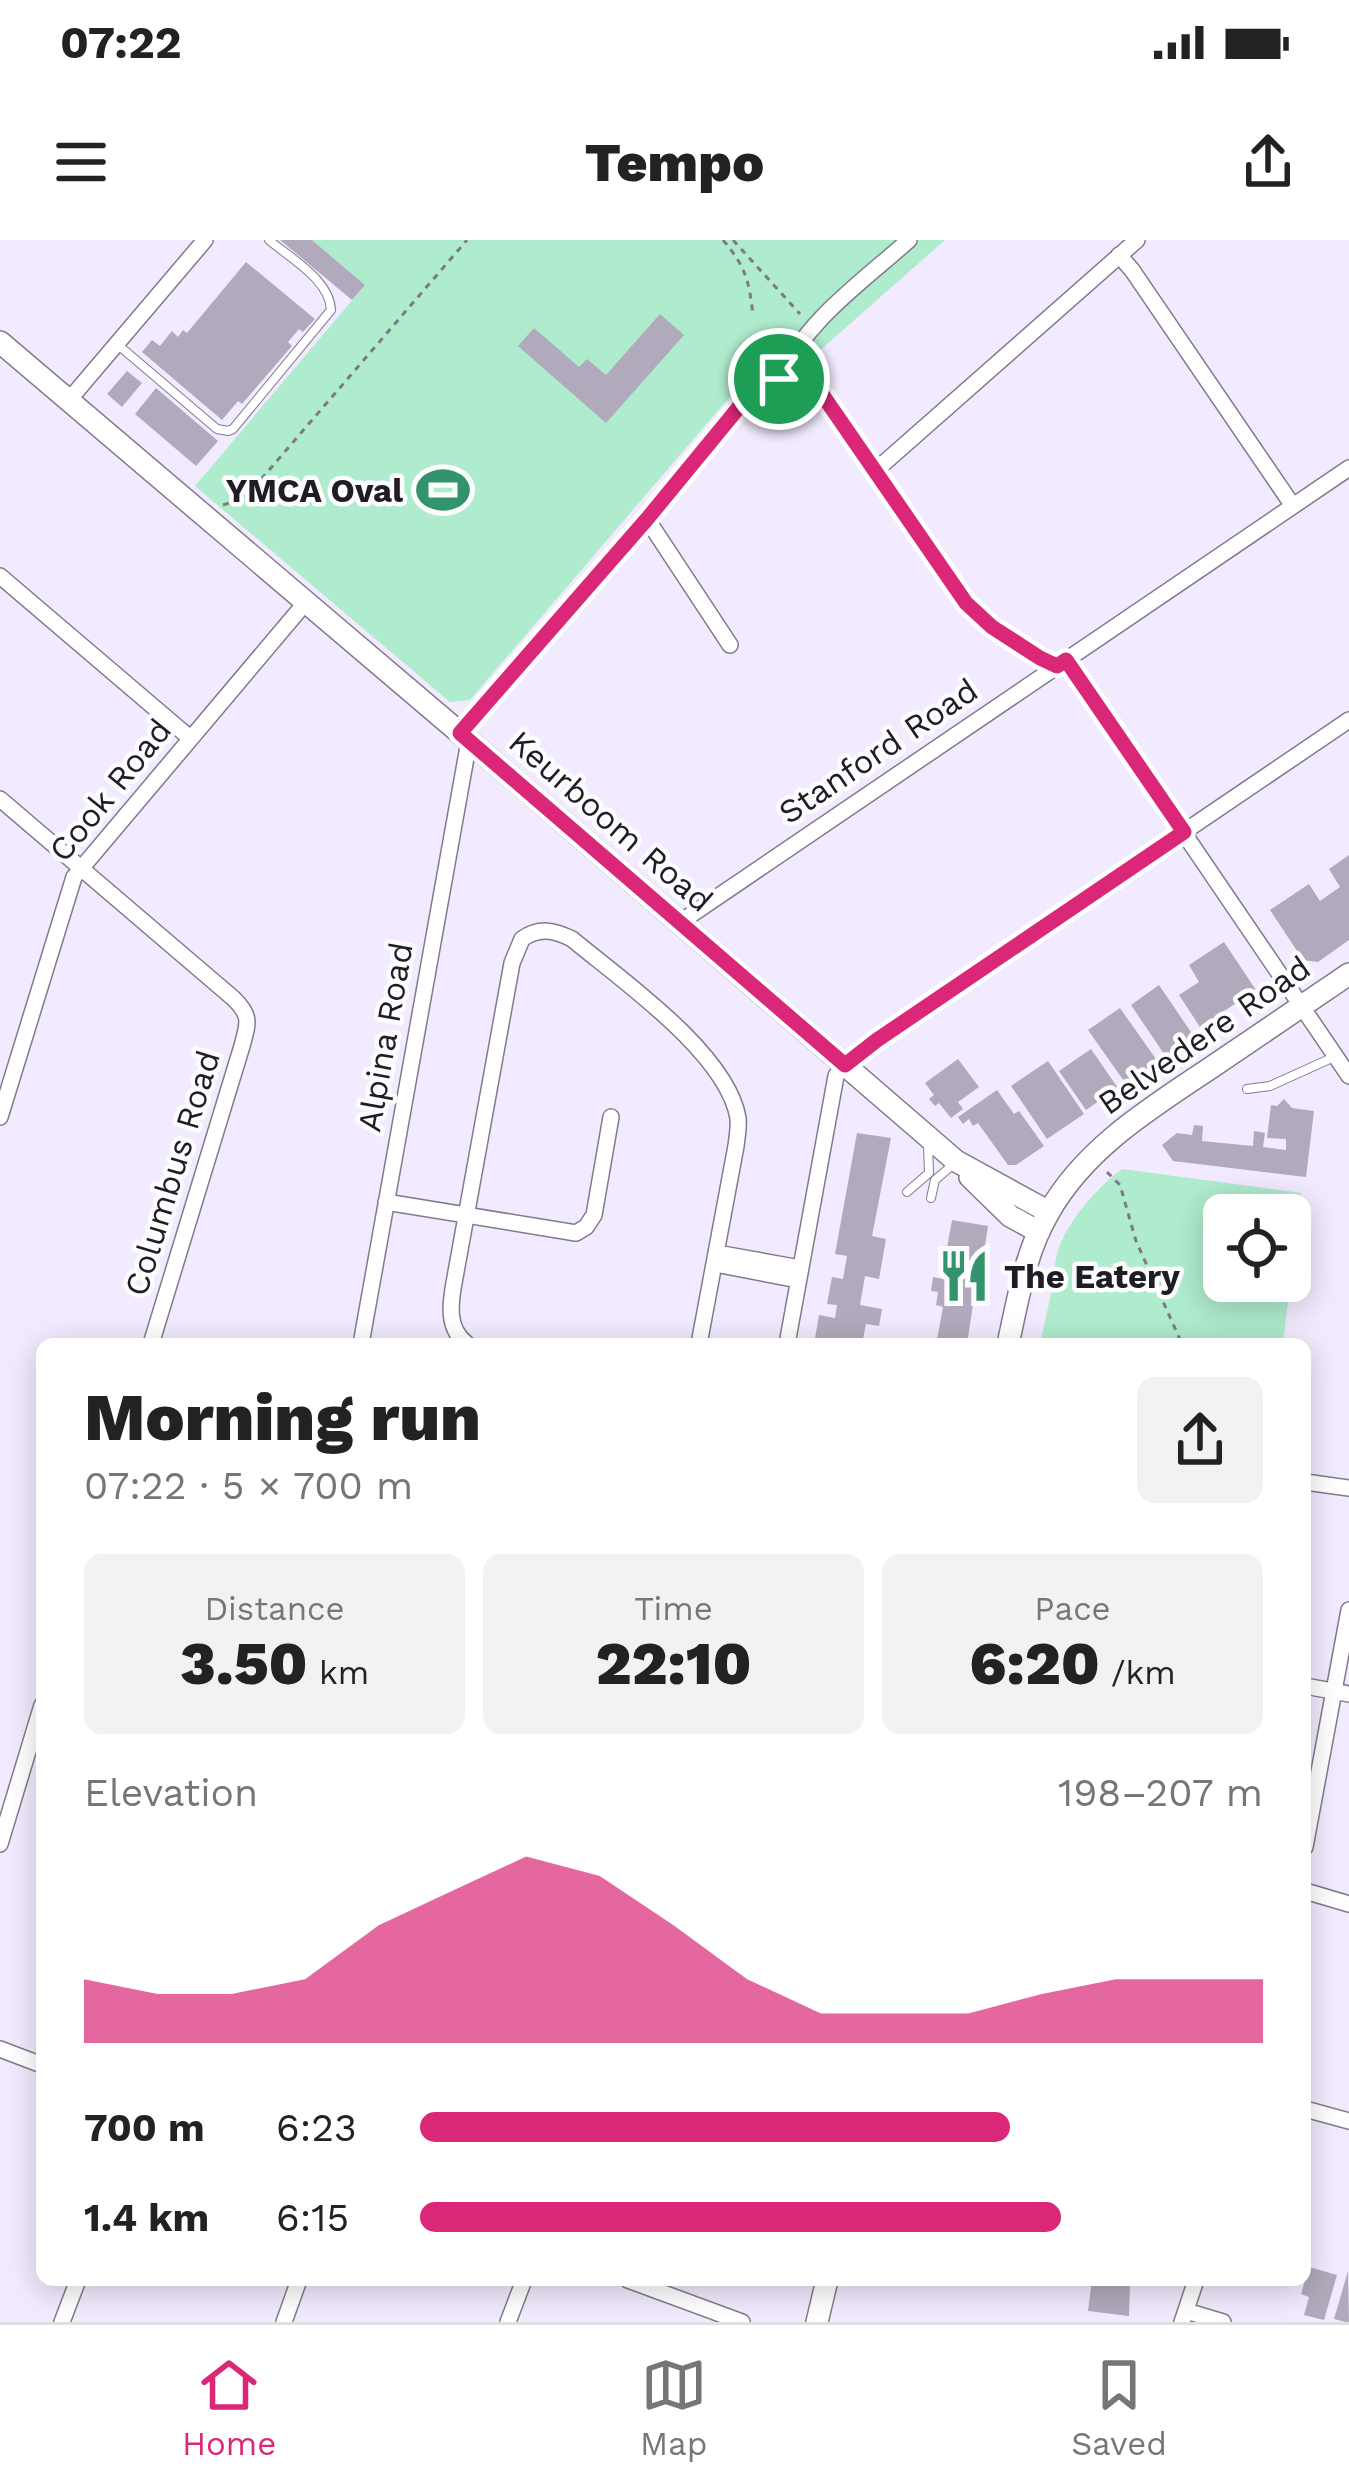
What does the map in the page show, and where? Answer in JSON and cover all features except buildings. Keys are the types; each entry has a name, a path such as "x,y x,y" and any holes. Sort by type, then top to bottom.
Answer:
{"main road":[{"name":"Keurboom Road","path":"3,350 69,400 465,737 958,1163 1044,1222"},
{"name":"Belvedere Road","path":"1009,1338 1020,1288 1044,1222 1083,1167 1118,1132 1349,974"},
{"path":"817,2322 826,2286"}],"street":[{"path":"69,400 205,240"},
{"path":"779,379 803,337 909,240"},
{"path":"875,471 1136,240"},
{"path":"1119,255 1293,506"},
{"path":"465,737 749,395 779,379 801,381 824,397 966,603 992,627 1040,658 1061,663 1184,832 1349,1076"},
{"name":"Stanford Road","path":"679,922 1349,468"},
{"path":"647,519 730,645"},
{"path":"0,576 190,739"},
{"name":"Cook Road","path":"0,1118 70,886 306,602"},
{"path":"788,1338 836,1076 845,1065 1349,720"},
{"name":"Alpina Road","path":"362,1338 465,737"},
{"path":"0,799 81,868"},
{"name":"Columbus Road","path":"81,868 233,998 248,1018 154,1338"},
{"path":"461,1338 451,1312 512,963 522,939 539,930 572,939 677,1028 724,1085 737,1113 700,1338"},
{"path":"386,1202 568,1234 581,1231 594,1215 611,1117"},
{"path":"716,1258 799,1274"},
{"path":"1311,1483 1349,1488"},
{"path":"1311,1821 1341,1692 1349,1610"},
{"path":"1311,1687 1341,1692"},
{"path":"0,1844 36,1725"},
{"path":"1311,1893 1349,1904"},
{"path":"0,2049 36,2063"},
{"path":"1311,2110 1349,2121"},
{"path":"62,2322 76,2286"},
{"path":"284,2322 297,2286"},
{"path":"508,2322 522,2286"},
{"path":"644,2286 742,2322"},
{"path":"1194,2286 1184,2316 1223,2322"}],"lane":[{"path":"117,344 215,427 233,428 332,310 327,291 269,240"},
{"path":"1247,1089 1270,1086 1336,1056"},
{"path":"907,1192 929,1173 930,1154 920,1130"},
{"path":"931,1198 935,1180 958,1163"}],"path":[{"path":"215,507 245,498 467,240"},
{"path":"723,240 747,274 753,315"},
{"path":"733,240 800,314 803,337"},
{"path":"1106,1172 1120,1184 1136,1241 1179,1338"}],"green space":[{"path":"312,240 945,240 818,352 787,330 470,700 450,702 195,486 365,285"},
{"path":"1122,1169 1301,1193 1203,1194 1203,1302 1288,1302 1284,1338 1041,1338 1060,1246 1076,1216"}],"place":[{"name":"YMCA Oval","path":"443,490"},
{"name":"The Eatery","path":"964,1276"}],"route":[{"path":"779,379 801,381 824,397 976,614 1040,658 1057,666 1066,660 1184,832 845,1065 460,733 749,395 779,379"}]}
